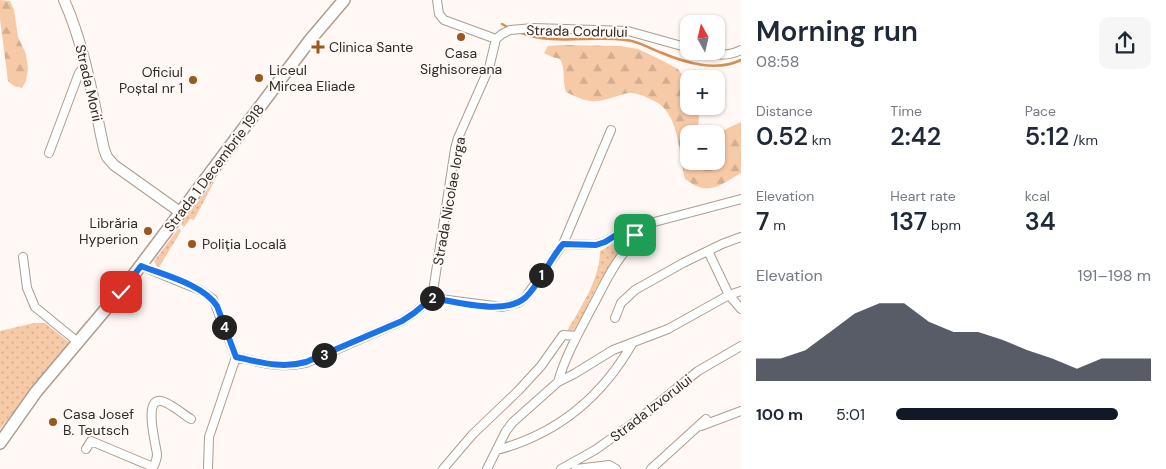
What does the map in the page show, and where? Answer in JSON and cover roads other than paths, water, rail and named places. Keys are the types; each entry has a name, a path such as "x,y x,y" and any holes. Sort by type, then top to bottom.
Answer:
{"main road":[{"name":"Strada 1 Decembrie 1918","path":"0,443 75,340 141,266 310,40 344,0"}],"street":[{"name":"Strada Morii","path":"64,0 86,64 107,157 114,165 180,212"},
{"path":"437,0 439,14 444,20 496,39"},
{"name":"Strada Codrului","path":"496,39 510,30 533,28 628,31 680,45"},
{"name":"Strada Nicolae Iorga","path":"432,298 455,149 489,68 496,39"},
{"path":"725,55 741,50"},
{"path":"49,153 79,73 86,64"},
{"path":"236,357 278,366 291,366 306,362 402,321 432,298 495,306 509,306 518,303 525,298 536,284 563,244 611,130"},
{"path":"563,244 596,245 605,242 624,230 741,199"},
{"path":"558,382 577,336 614,265 632,244 636,227"},
{"path":"615,318 621,303 635,290 708,251 741,237"},
{"path":"708,251 729,295 741,310"},
{"path":"23,257 27,288 35,307 75,340"},
{"path":"141,266 200,290 213,299 236,357 209,438 208,469"},
{"path":"487,469 503,437 514,422 558,382 613,350 668,329 729,295 741,291"},
{"path":"443,469 473,434 535,372 563,335 577,336"},
{"path":"497,450 540,436 579,410 617,368 632,344"},
{"name":"Strada Izvorului","path":"561,469 595,450 638,419 698,371 741,346"},
{"path":"86,449 91,441 153,468 157,458 151,414 153,403 163,401 191,419"},
{"path":"697,428 741,411"},
{"path":"651,469 706,419"},
{"path":"576,469 609,465 616,469"}],"waterway":[{"path":"502,24 509,28"},
{"path":"519,32 545,38 631,41 681,60 701,65 731,64 741,60"}],"place":[{"name":"Casa Sighisoreana","path":"461,37"},
{"name":"Clinica Sante","path":"318,47"},
{"name":"Liceul Mircea Eliade","path":"259,78"},
{"name":"Oficiul Poștal nr 1","path":"193,80"},
{"name":"Librăria Hyperion","path":"148,231"},
{"name":"Poliția Locală","path":"192,244"},
{"name":"Casa Josef B. Teutsch","path":"53,422"}]}
